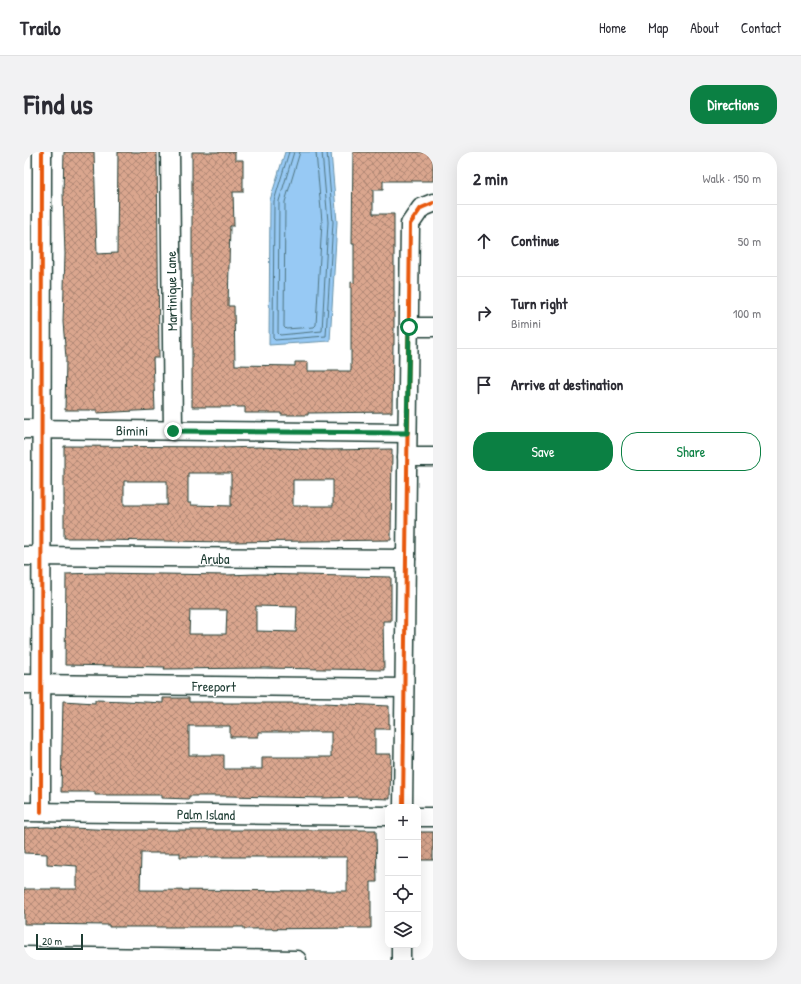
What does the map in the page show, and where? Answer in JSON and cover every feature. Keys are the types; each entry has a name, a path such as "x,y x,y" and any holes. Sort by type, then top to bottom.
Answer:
{"street":[{"path":"32,812 32,684 42,556 42,152"},
{"name":"Martinique Lane","path":"170,152 173,431"},
{"path":"403,804 410,224 421,208 433,203"},
{"path":"409,327 433,327"},
{"name":"Bimini","path":"24,429 407,433"},
{"path":"407,457 433,457"},
{"name":"Aruba","path":"24,556 406,559"},
{"name":"Freeport","path":"32,684 404,688"},
{"name":"Palm Island","path":"32,812 385,816"},
{"path":"421,817 433,817"},
{"path":"401,948 401,960"},
{"path":"24,956 297,960"}],"water":[{"path":"285,152 331,152 337,222 330,341 269,345 270,200"}],"building":[{"path":"64,152 94,152 97,254 117,253 118,152 157,152 159,358 153,358 155,410 97,413 97,410 65,410 66,358 63,322 65,254 63,193"},
{"path":"192,152 235,152 235,160 243,160 243,192 233,192 234,226 230,226 228,306 234,306 235,365 295,366 295,362 308,362 308,371 351,371 351,282 354,283 354,244 352,244 353,152 433,152 433,181 383,181 383,190 373,190 373,214 394,214 394,345 392,412 308,413 308,415 281,415 281,413 245,413 245,407 192,407"},
{"path":"64,446 259,447 327,450 392,449 391,540 232,542 96,540 96,538 64,538","holes":["188,473 231,473 231,506 191,505 191,503 188,503","293,480 333,480 333,506 293,506","124,481 167,481 167,505 124,505"]},
{"path":"66,574 256,574 391,577 391,621 383,621 384,670 264,668 164,669 165,667 65,665","holes":["256,606 297,607 296,632 256,631","190,610 227,610 226,634 189,634"]},
{"path":"163,698 189,698 189,702 324,703 389,706 389,729 375,729 375,754 391,754 390,799 361,797 322,798 189,796 189,799 162,798 162,795 95,795 95,792 61,792 63,701 95,703 95,700 163,703","holes":["189,726 230,726 230,737 258,737 258,732 331,732 331,757 262,757 262,769 224,769 224,755 189,755"]},
{"path":"48,827 117,830 376,830 377,882 371,882 371,928 244,929 244,927 109,927 109,925 24,924 24,889 77,889 77,866 47,864 47,854 24,853 24,828","holes":["141,853 180,853 180,857 347,857 347,891 140,890"]},
{"path":"421,832 433,832 433,860 421,860"}],"cycle path":[{"path":"41,812 42,152"},
{"path":"403,804 410,224 421,208 433,203"}],"route":[{"path":"173,431 407,433 409,327"}]}
